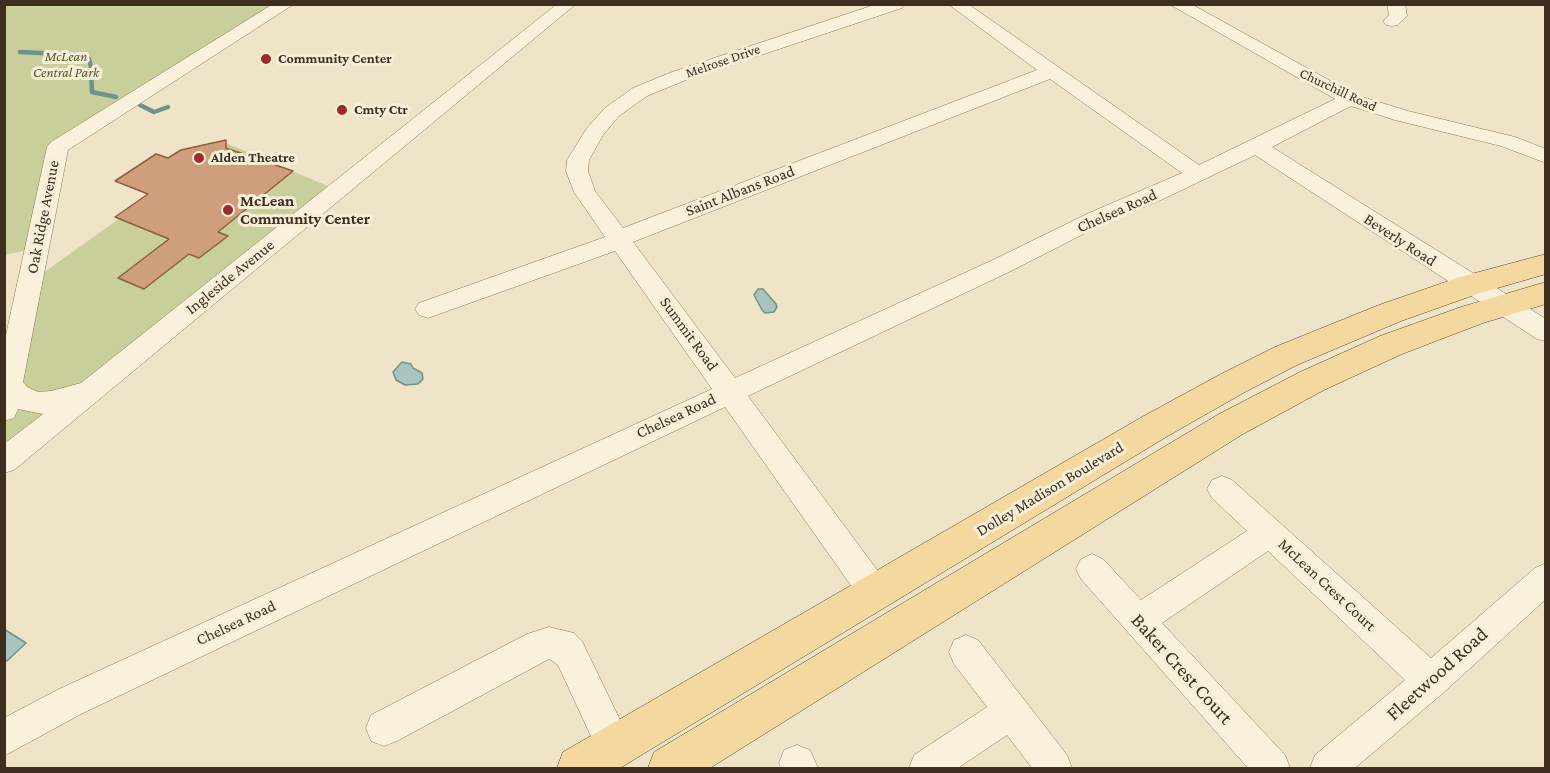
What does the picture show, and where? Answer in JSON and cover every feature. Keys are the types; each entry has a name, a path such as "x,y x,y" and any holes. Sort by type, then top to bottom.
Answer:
{"main road":[{"name":"Dolley Madison Boulevard","path":"579,768 1154,427 1242,378 1364,322 1471,285 1545,264"},
{"path":"670,768 1231,424 1312,381 1383,349 1545,293"}],"street":[{"name":"Oak Ridge Avenue","path":"4,410 58,147 286,4"},
{"name":"Ingleside Avenue","path":"4,460 568,4"},
{"name":"Melrose Drive","path":"578,160 594,132 612,112 649,87 896,4"},
{"path":"956,4 1198,174"},
{"name":"Churchill Road","path":"1177,4 1350,99 1402,116 1508,141 1545,157"},
{"name":"Saint Albans Road","path":"428,309 612,243 1052,71"},
{"name":"Chelsea Road","path":"4,738 69,702 993,269 1097,218 1198,174 1330,111 1350,99"},
{"name":"Beverly Road","path":"1256,146 1545,332"},
{"name":"Summit Road","path":"578,160 578,176 585,192 875,593"},
{"path":"10,383 17,395 25,400 38,403 65,399 100,383"},
{"name":"McLean Crest Court","path":"1222,489 1431,681"},
{"path":"1138,621 1270,533"},
{"name":"Baker Crest Court","path":"1092,569 1272,768"},
{"name":"Fleetwood Road","path":"1328,768 1431,681 1545,578"},
{"path":"384,728 539,646 549,643 562,645 570,652 615,747"},
{"path":"966,652 1054,768"},
{"path":"927,768 1011,712"}],"green space":[{"name":"McLean Central Park","path":"4,5 277,5 58,141 28,250 5,255"},
{"path":"226,143 330,187 5,450 5,418 40,275"}],"water":[{"path":"758,289 763,289 776,304 774,312 765,313 762,310 754,295"},
{"path":"402,362 411,364 413,368 422,373 423,379 418,384 405,385 396,380 393,372"},
{"path":"4,629 26,643 7,661 5,660"}],"building":[{"name":"McLean Community Center","path":"226,140 226,148 293,171 218,232 228,236 199,258 189,254 144,289 118,278 169,239 115,217 148,194 115,181 156,154 168,158 181,150"}],"waterway":[{"path":"20,52 84,55 89,59 91,67 92,92 116,97"},
{"path":"140,105 154,112 168,107"}],"place":[{"name":"Community Center","path":"266,59"},
{"name":"Cmty Ctr","path":"342,110"},
{"name":"Alden Theatre","path":"199,158"},
{"name":"McLean Community Center","path":"228,210"}]}
